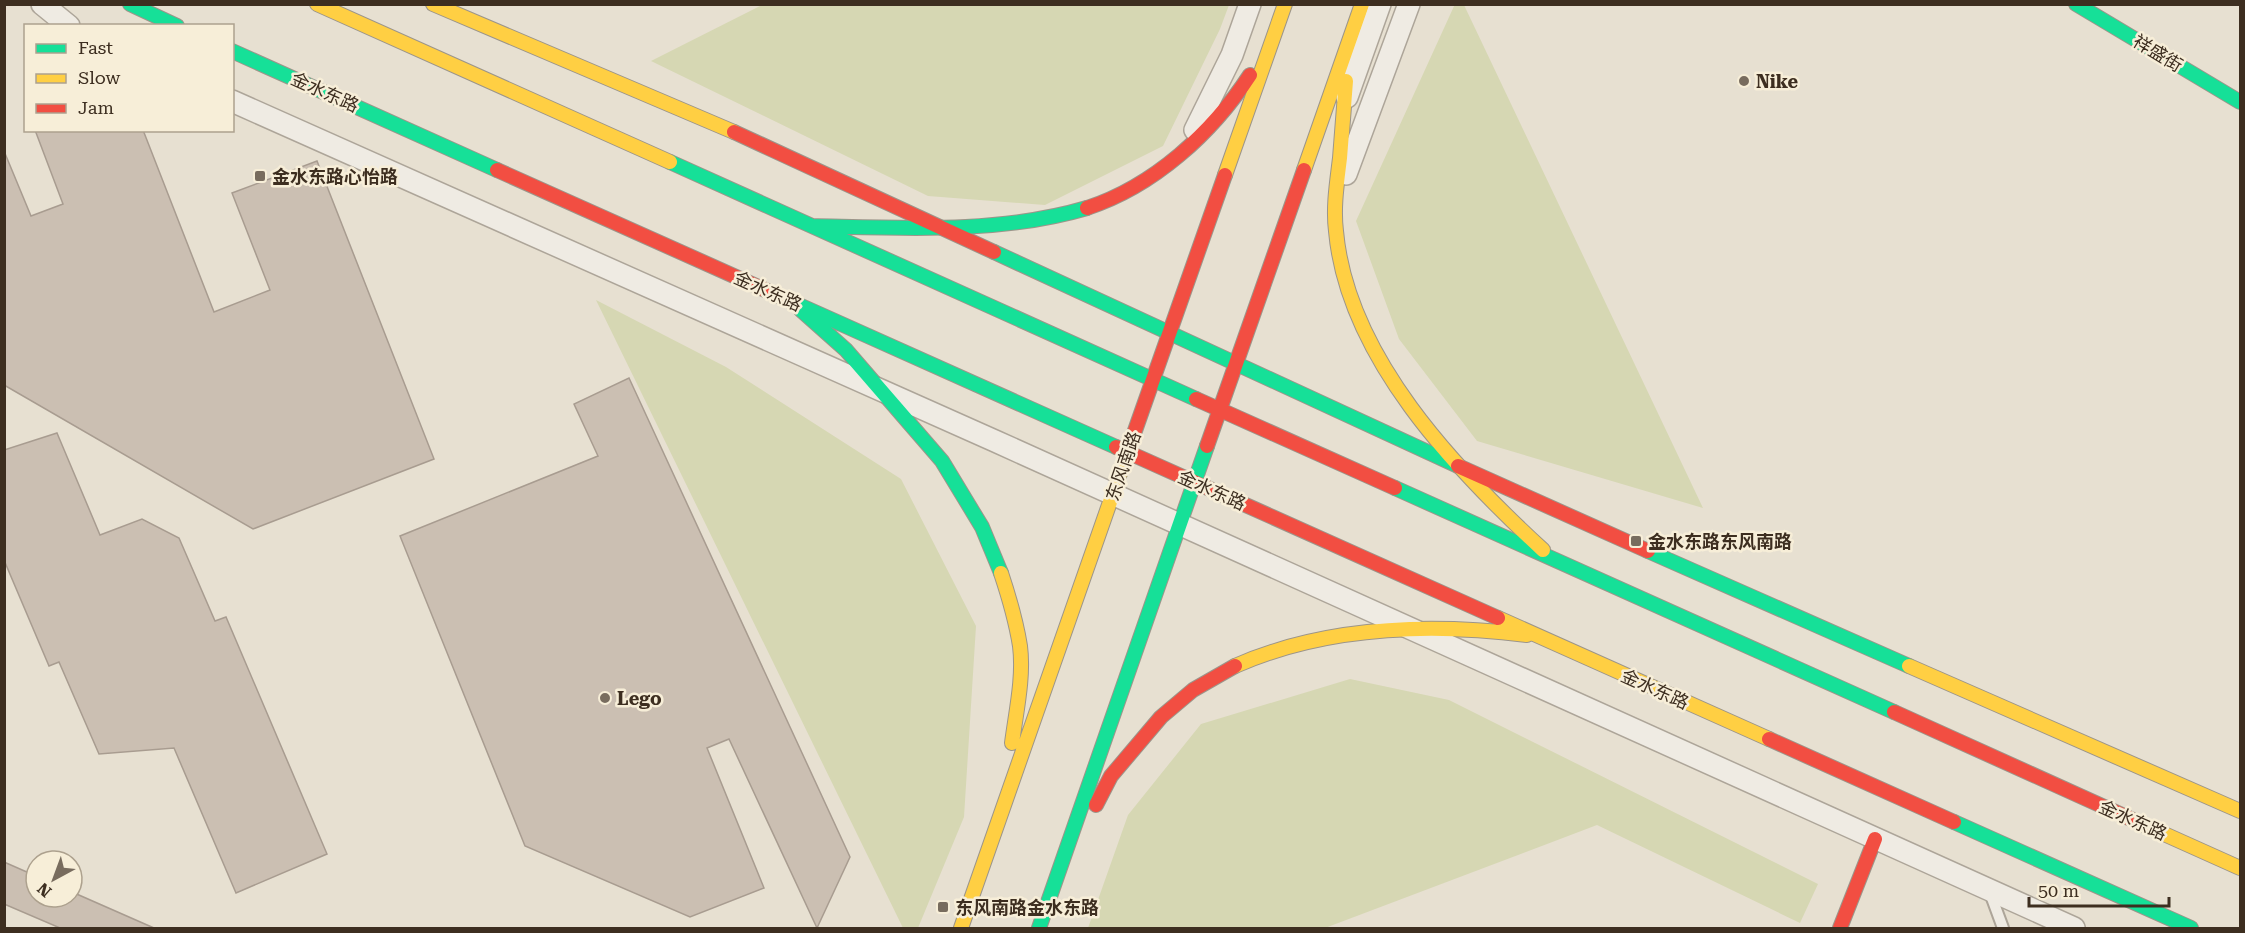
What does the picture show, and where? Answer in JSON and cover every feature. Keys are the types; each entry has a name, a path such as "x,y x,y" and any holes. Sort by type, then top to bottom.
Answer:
{"main road":[{"path":"130,4 173,24"},
{"name":"金水东路","path":"317,4 2241,868"},
{"path":"433,4 694,114 1461,468 2241,811"},
{"name":"东风南路","path":"961,928 1285,4"},
{"path":"1039,928 1362,4"},
{"name":"祥盛街","path":"2076,4 2241,102"},
{"path":"810,226 981,227 1027,223 1071,214 1110,200 1139,185 1166,166 1236,98 1274,36"},
{"path":"1349,40 1335,203 1337,242 1343,269 1362,325 1392,383 1415,415 1512,522 1555,560"},
{"name":"金水东路","path":"234,52 2191,928"},
{"path":"789,300 846,350 942,461 982,527 995,556 1014,613 1020,648 1019,688 1005,801"},
{"path":"1050,896 1111,776 1161,717 1193,690 1223,671 1262,654 1332,636 1376,630 1493,631 1540,637"},
{"path":"1840,928 1875,839"}],"street":[{"path":"42,4 67,24"},
{"path":"1187,146 1232,55 1250,4"},
{"path":"1277,244 1344,107 1380,4"},
{"path":"1335,203 1409,4"},
{"path":"234,101 2074,928"}],"lane":[{"path":"1988,890 2003,928"}],"green space":[{"path":"1455,4 1464,5 1703,508 1477,441 1399,339 1356,221"},
{"path":"762,5 1229,5 1220,29 1163,146 1045,205 928,196 651,61"},
{"path":"596,300 726,367 901,479 976,626 964,817 918,928 903,928"},
{"path":"1350,679 1449,700 1818,884 1800,923 1597,825 1325,928 1088,928 1128,815 1201,724"}],"building":[{"path":"36,132 144,132 214,312 270,290 232,193 317,161 434,459 253,529 4,385 4,151 31,216 63,204"},
{"path":"629,378 850,857 817,928 729,739 707,748 764,888 690,917 525,846 400,536 598,456 574,404"},
{"path":"57,433 100,535 142,519 179,538 215,621 226,617 327,854 236,893 174,748 99,754 59,662 49,666 4,560 4,450"},
{"path":"4,862 24,871 24,909 84,909 84,897 154,928 60,928 4,904"}],"traffic: fast":[{"path":"130,4 173,24"},
{"path":"2076,4 2240,102"},
{"path":"234,52 497,170"},
{"path":"670,162 1196,399"},
{"path":"812,226 916,228 985,226 1020,222 1087,208"},
{"path":"994,252 1458,466"},
{"path":"781,297 1116,447"},
{"path":"801,310 846,350 942,461 982,527 1001,573"},
{"path":"1039,928 1207,446"},
{"path":"1395,488 1894,712"},
{"path":"1648,551 1909,666"},
{"path":"1954,822 2191,928"}],"traffic: slow":[{"path":"317,4 670,162"},
{"path":"433,4 734,132"},
{"path":"1225,175 1285,4"},
{"path":"1304,170 1362,4"},
{"path":"1346,81 1335,222 1344,277 1361,322 1383,366 1411,407 1442,446 1475,484 1543,550"},
{"path":"961,928 1131,442"},
{"path":"1001,573 1014,618 1021,658 1019,695 1012,743"},
{"path":"1498,618 1769,739"},
{"path":"1235,666 1305,643 1342,635 1378,631 1453,629 1527,635"},
{"path":"1909,666 2240,811"},
{"path":"2153,829 2240,868"}],"traffic: jam":[{"path":"1087,208 1135,186 1158,172 1179,155 1218,117 1250,75"},
{"path":"734,132 994,252"},
{"path":"497,170 781,297"},
{"path":"1207,446 1304,170"},
{"path":"1131,442 1225,175"},
{"path":"1196,399 1395,488"},
{"path":"1116,447 1498,618"},
{"path":"1458,466 1648,551"},
{"path":"1096,805 1111,776 1161,717 1193,690 1235,666"},
{"path":"1894,712 2153,829"},
{"path":"1769,739 1954,822"},
{"path":"1840,928 1875,839"}],"place":[{"name":"Nike","path":"1744,81"},
{"name":"金水东路心怡路","path":"260,176"},
{"name":"金水东路东风南路","path":"1636,541"},
{"name":"Lego","path":"605,698"},
{"name":"东风南路金水东路","path":"943,907"}]}
